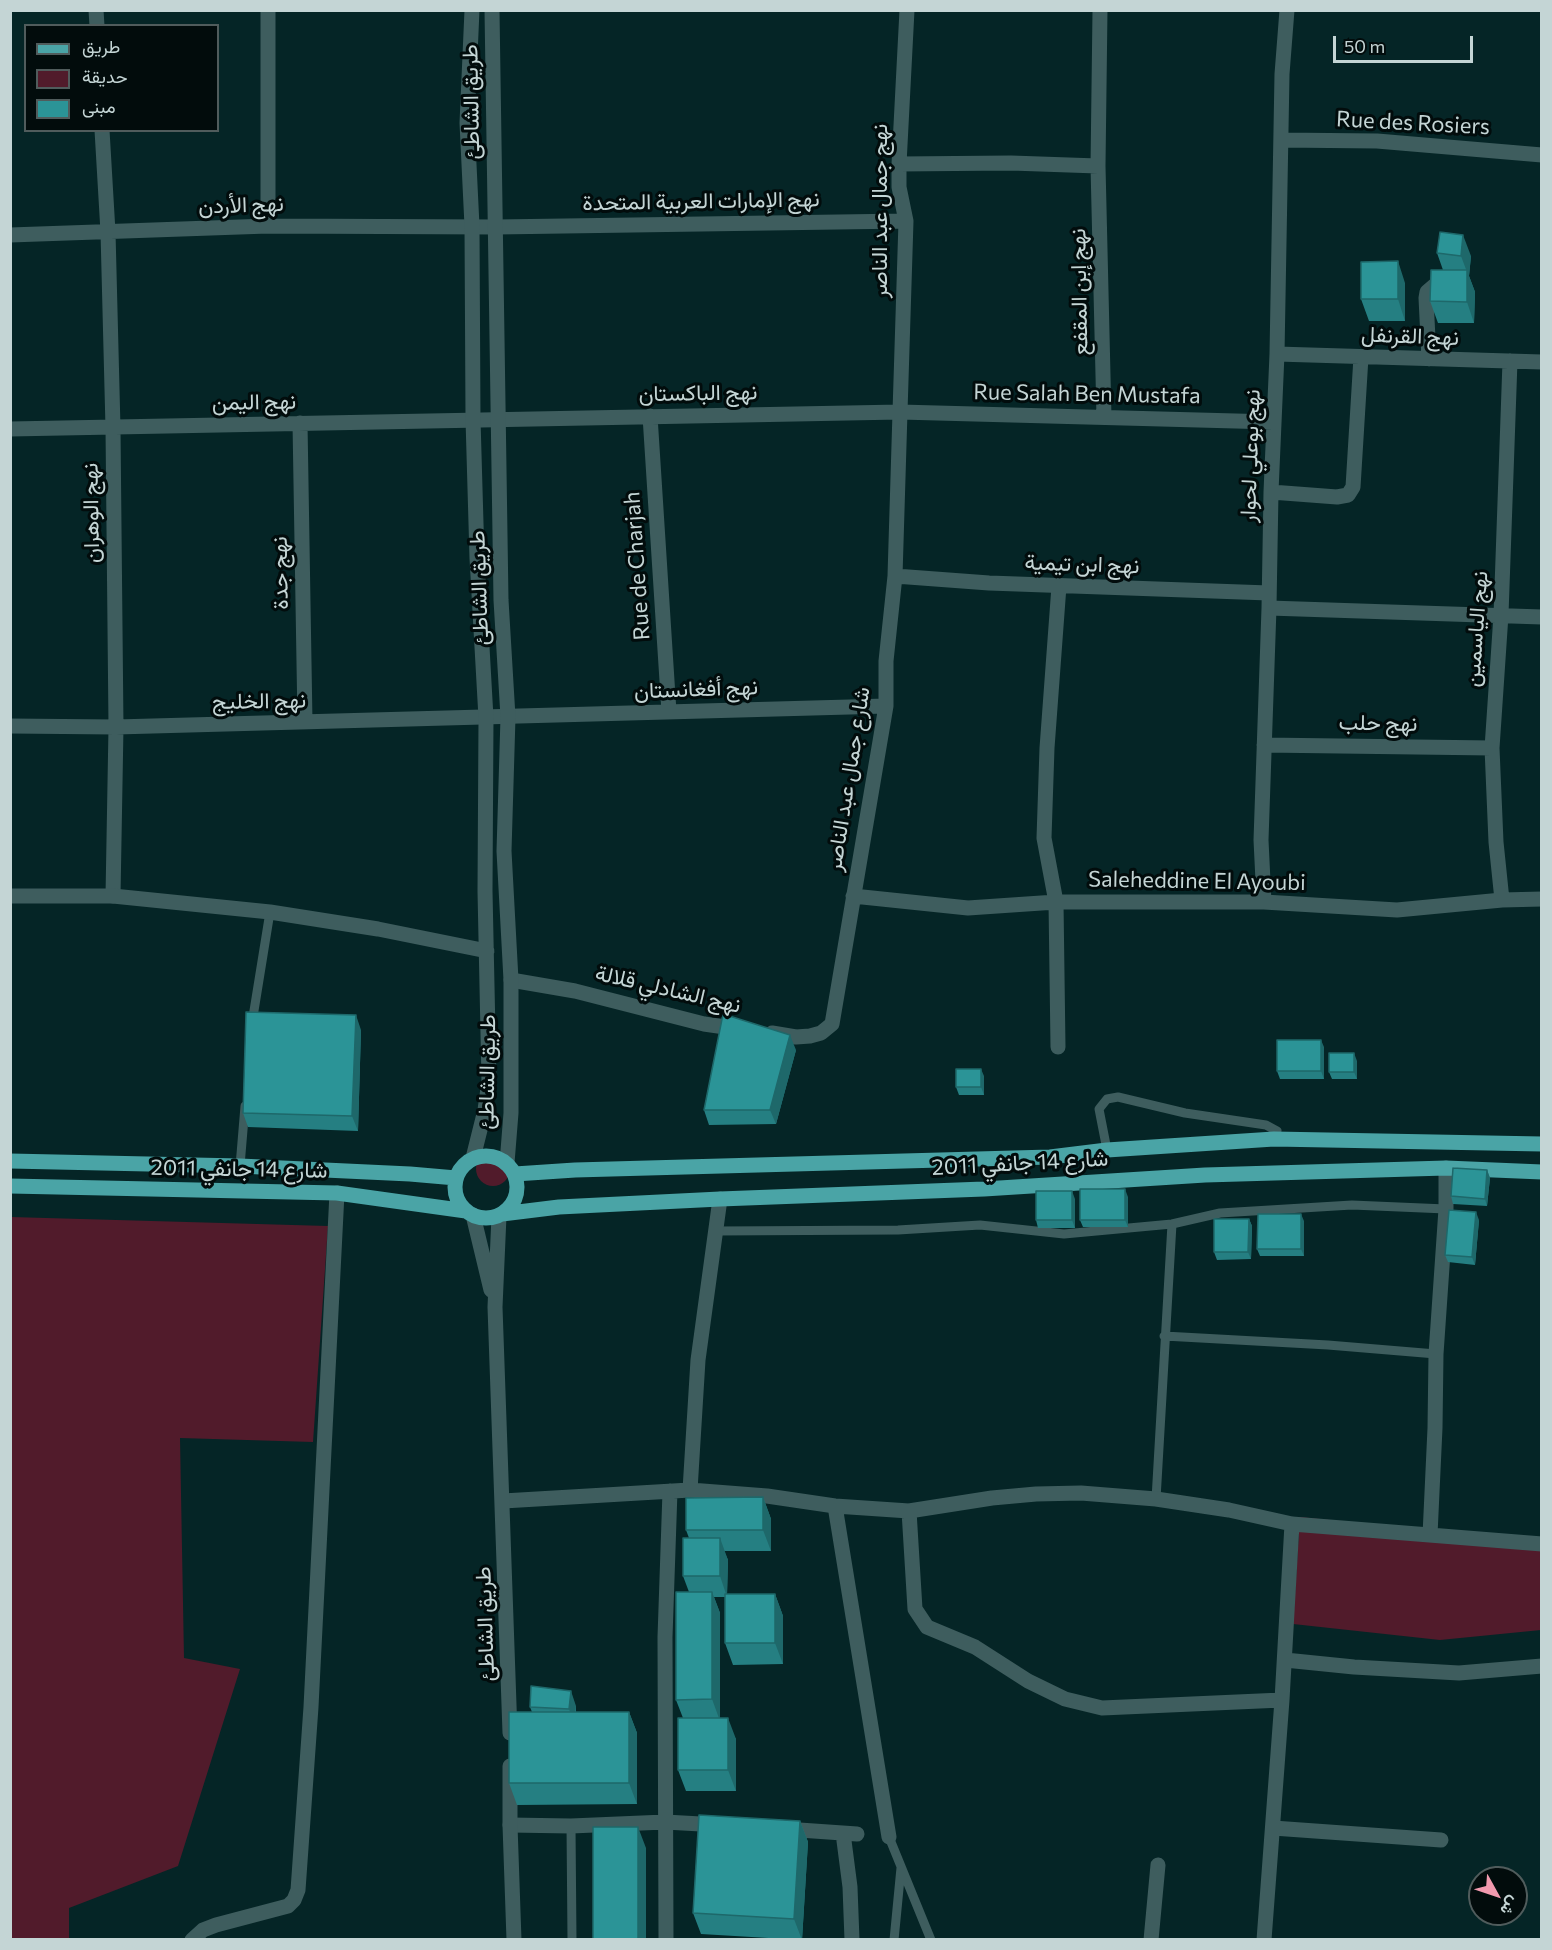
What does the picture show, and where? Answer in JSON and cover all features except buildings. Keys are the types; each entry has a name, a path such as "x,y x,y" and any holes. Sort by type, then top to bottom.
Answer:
{"main road":[{"name":"شارع 14 جانفي 2011","path":"511,1169 598,1169 1050,1157 1107,1150 1274,1139 1542,1144"},
{"path":"485,1155 497,1157 511,1169 517,1192 509,1209 500,1215 490,1218 470,1213 458,1201 455,1190 456,1178 463,1166 473,1158 485,1155"},
{"name":"شارع 14 جانفي 2011","path":"10,1161 240,1166 456,1178"},
{"name":"شارع 14 جانفي 2011","path":"500,1215 559,1207 720,1198 984,1189 1204,1175 1446,1168 1542,1172"},
{"name":"شارع 14 جانفي 2011","path":"10,1186 337,1193 470,1213"}],"street":[{"path":"268,10 268,226"},
{"name":"طريق الشاطئ","path":"472,10 467,123 472,226 473,419 477,558 486,718 485,891 489,1082 485,1110 473,1158"},
{"name":"طريق الشاطئ","path":"492,10 501,600 508,717 504,851 511,980 511,1169"},
{"name":"نهج جمال عبد الناصر","path":"900,412 906,221 899,187 899,164 907,10"},
{"name":"نهج إبن المقفع","path":"1100,10 1098,166 1104,417"},
{"name":"نهج بوعلي لحوار","path":"1264,902 1261,840 1277,354 1282,74 1287,10"},
{"name":"نهج الوهران","path":"102,132 108,232 112,428 116,727 114,896"},
{"name":"Rue des Rosiers","path":"1281,140 1377,141 1542,155"},
{"path":"899,164 1011,163 1098,166"},
{"name":"نهج الإمارات العربية المتحدة","path":"472,226 906,221"},
{"name":"نهج الأردن","path":"10,235 268,226 472,226"},
{"path":"1429,359 1427,292 1434,286 1448,284"},
{"name":"نهج القرنفل","path":"1277,354 1542,362"},
{"path":"1271,492 1337,497 1348,495 1353,487 1361,357"},
{"name":"نهج الياسمين","path":"1502,900 1496,842 1492,748 1501,615 1510,361"},
{"name":"Rue Salah Ben Mustafa","path":"900,412 1273,422"},
{"name":"نهج الباكستان","path":"498,419 900,412"},
{"name":"شارع جمال عبد الناصر","path":"815,1035 832,1024 834,1016 886,706 886,661 895,576 900,412"},
{"name":"Rue de Charjah","path":"650,416 669,712"},
{"name":"نهج اليمن","path":"10,429 498,419"},
{"name":"نهج جدة","path":"300,423 305,722"},
{"name":"نهج ابن تيمية","path":"895,576 1542,617"},
{"path":"1058,1047 1056,902 1044,838 1047,748 1059,586"},
{"name":"نهج أفغانستان","path":"508,717 886,706"},
{"name":"نهج الخليج","path":"10,726 116,727 508,717"},
{"name":"نهج حلب","path":"1264,745 1492,748"},
{"path":"10,896 114,896 270,912 378,929 487,951"},
{"name":"Saleheddine El Ayoubi","path":"853,896 968,908 1056,902 1264,902 1397,910 1502,900 1542,899"},
{"name":"نهج الشادلي قلالة","path":"511,980 575,991 704,1024 796,1037 815,1035"},
{"path":"1430,1535 1436,1354 1446,1209 1446,1168"},
{"path":"192,1940 203,1930 216,1925 288,1906 294,1900 298,1890 311,1707 337,1193"},
{"path":"690,1490 698,1360 720,1198"},
{"name":"طريق الشاطئ","path":"470,1213 495,1307"},
{"name":"طريق الشاطئ","path":"500,1215 495,1307 510,1718 510,1825 514,1940"},
{"path":"503,1501 690,1490 767,1496 835,1506 909,1511 993,1498 1081,1493 1156,1499 1229,1509 1292,1524 1542,1544"},
{"path":"666,1940 665,1637 670,1491"},
{"path":"835,1506 889,1836"},
{"path":"909,1511 915,1610 927,1627 975,1647 1028,1681 1065,1699 1102,1708 1282,1700"},
{"path":"1264,1940 1285,1659 1292,1524"},
{"path":"1285,1659 1354,1667 1458,1673 1542,1666"},
{"path":"510,1825 571,1826 665,1822 729,1826"},
{"path":"1273,1828 1441,1840"},
{"path":"773,1829 850,1833 852,1940"},
{"path":"1151,1940 1158,1865"}],"lane":[{"path":"251,1027 270,912"},
{"path":"240,1166 246,1097"},
{"path":"1107,1150 1099,1109 1107,1098 1118,1097 1185,1113 1266,1125 1277,1131 1274,1139"},
{"path":"716,1232 898,1230 980,1225 1064,1234 1172,1224 1220,1213 1341,1205 1446,1209"},
{"path":"1156,1499 1172,1224"},
{"path":"1164,1336 1328,1345 1436,1354"},
{"path":"571,1826 572,1940"},
{"path":"889,1836 929,1938"},
{"path":"894,1940 901,1866"}],"green space":[{"path":"493,1152 505,1157 510,1169 505,1181 493,1186 481,1181 476,1169 481,1157"},
{"path":"11,1217 328,1226 313,1442 180,1438 184,1658 240,1669 178,1866 69,1908 69,1939 11,1939"},
{"path":"1300,1517 1541,1541 1541,1630 1440,1640 1293,1624"}]}
